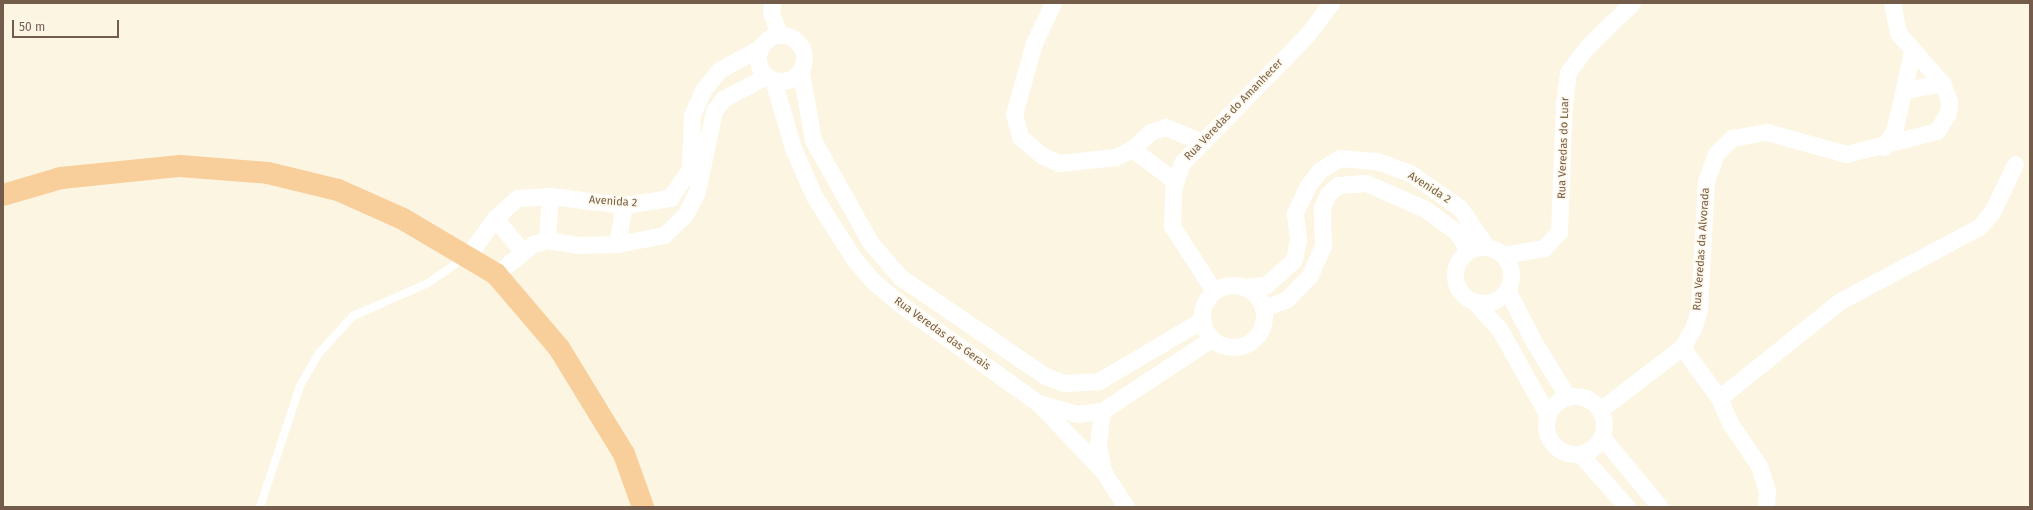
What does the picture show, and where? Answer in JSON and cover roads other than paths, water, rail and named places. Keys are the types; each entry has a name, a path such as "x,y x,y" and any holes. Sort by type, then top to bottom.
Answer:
{"highway":[{"path":"3,195 61,178 117,170 180,166 268,173 338,190 403,219 496,274 559,348 597,404 624,454 642,507"}],"street":[{"path":"772,3 771,14 779,34"},
{"path":"1053,3 1034,43 1014,114 1020,137 1043,156 1059,163 1116,157 1132,149 1150,132 1165,127 1202,142"},
{"name":"Rua Veredas do Amanhecer","path":"1214,291 1172,226 1175,181 1182,163 1307,35 1332,3"},
{"name":"Rua Veredas do Luar","path":"1503,255 1544,248 1559,232 1568,72 1586,47 1632,3"},
{"name":"Rua Veredas da Alvorada","path":"1600,410 1682,347 1699,309 1706,180 1716,154 1732,138 1767,132 1846,154 1884,147 1936,131 1948,113 1949,101 1942,83 1912,52 1898,33 1892,3"},
{"path":"496,274 521,250 547,240 577,245 617,244 664,235 685,215 697,191 714,111 723,99 770,78 788,80 801,72 805,58 800,43 779,34 771,36 760,48 758,63 770,78"},
{"name":"Avenida 2","path":"466,257 496,218 517,198 550,196 624,205 670,198 682,185 690,168 692,116 703,90 719,70 760,48"},
{"path":"1884,147 1895,128 1906,90 1912,52"},
{"name":"Rua Veredas das Gerais","path":"801,72 813,140 870,242 900,277 1045,376 1064,383 1099,381 1202,320"},
{"name":"Rua Veredas das Gerais","path":"770,78 793,148 814,196 854,259 874,282 904,307 1038,403 1077,414 1102,411 1211,338"},
{"path":"1906,90 1942,83"},
{"path":"1132,149 1175,181"},
{"name":"Avenida 2","path":"1244,287 1266,285 1294,260 1298,238 1295,213 1307,187 1320,170 1340,158 1377,161 1410,173 1460,208 1487,247"},
{"path":"1719,398 1840,301 1979,227 1992,212 2015,164"},
{"name":"Avenida 2","path":"1264,308 1287,299 1310,275 1323,246 1322,208 1328,194 1338,185 1366,183 1425,209 1457,232 1468,250"},
{"path":"547,240 550,196"},
{"path":"617,244 624,205"},
{"path":"496,218 521,250"},
{"path":"1474,302 1492,302 1507,290 1512,272 1503,255 1487,247 1468,250 1457,264 1456,282 1466,297 1474,302 1500,330 1548,416"},
{"path":"1223,286 1244,287 1253,292 1264,308 1262,328 1250,343 1230,347 1211,338 1202,320 1206,299 1214,291 1223,286"},
{"path":"1507,290 1534,344 1568,397"},
{"path":"1682,347 1719,398 1730,423 1759,466 1767,491 1766,507"},
{"path":"1568,397 1586,398 1600,410 1604,423 1602,437 1597,444 1580,454 1570,454 1553,444 1547,431 1548,416 1556,404 1568,397"},
{"path":"1038,403 1103,471 1126,507"},
{"path":"1102,411 1098,444 1103,471"},
{"path":"1602,437 1660,507"},
{"path":"1580,454 1627,507"}],"lane":[{"path":"260,507 300,386 319,353 353,316 428,283 466,257"}]}
